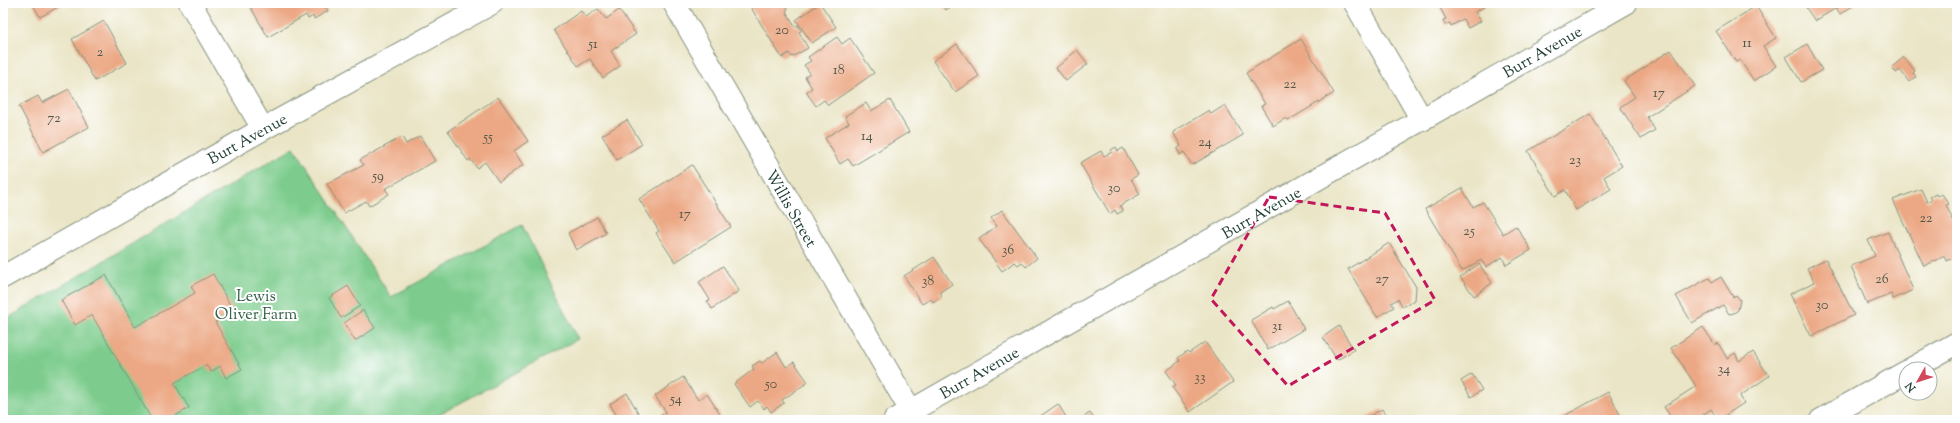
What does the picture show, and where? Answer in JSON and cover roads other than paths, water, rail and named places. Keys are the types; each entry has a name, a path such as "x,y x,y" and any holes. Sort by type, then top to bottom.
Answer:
{"street":[{"path":"190,3 263,129"},
{"name":"Burt Avenue","path":"3,277 263,129 492,3"},
{"name":"Willis Street","path":"674,3 903,416"},
{"path":"1355,3 1422,120"},
{"name":"Burr Avenue","path":"903,416 1626,3"},
{"path":"1924,361 1957,343"},
{"path":"1821,420 1898,377"}],"park label":[{"name":"Lewis Oliver Farm","path":"256,304"}]}
